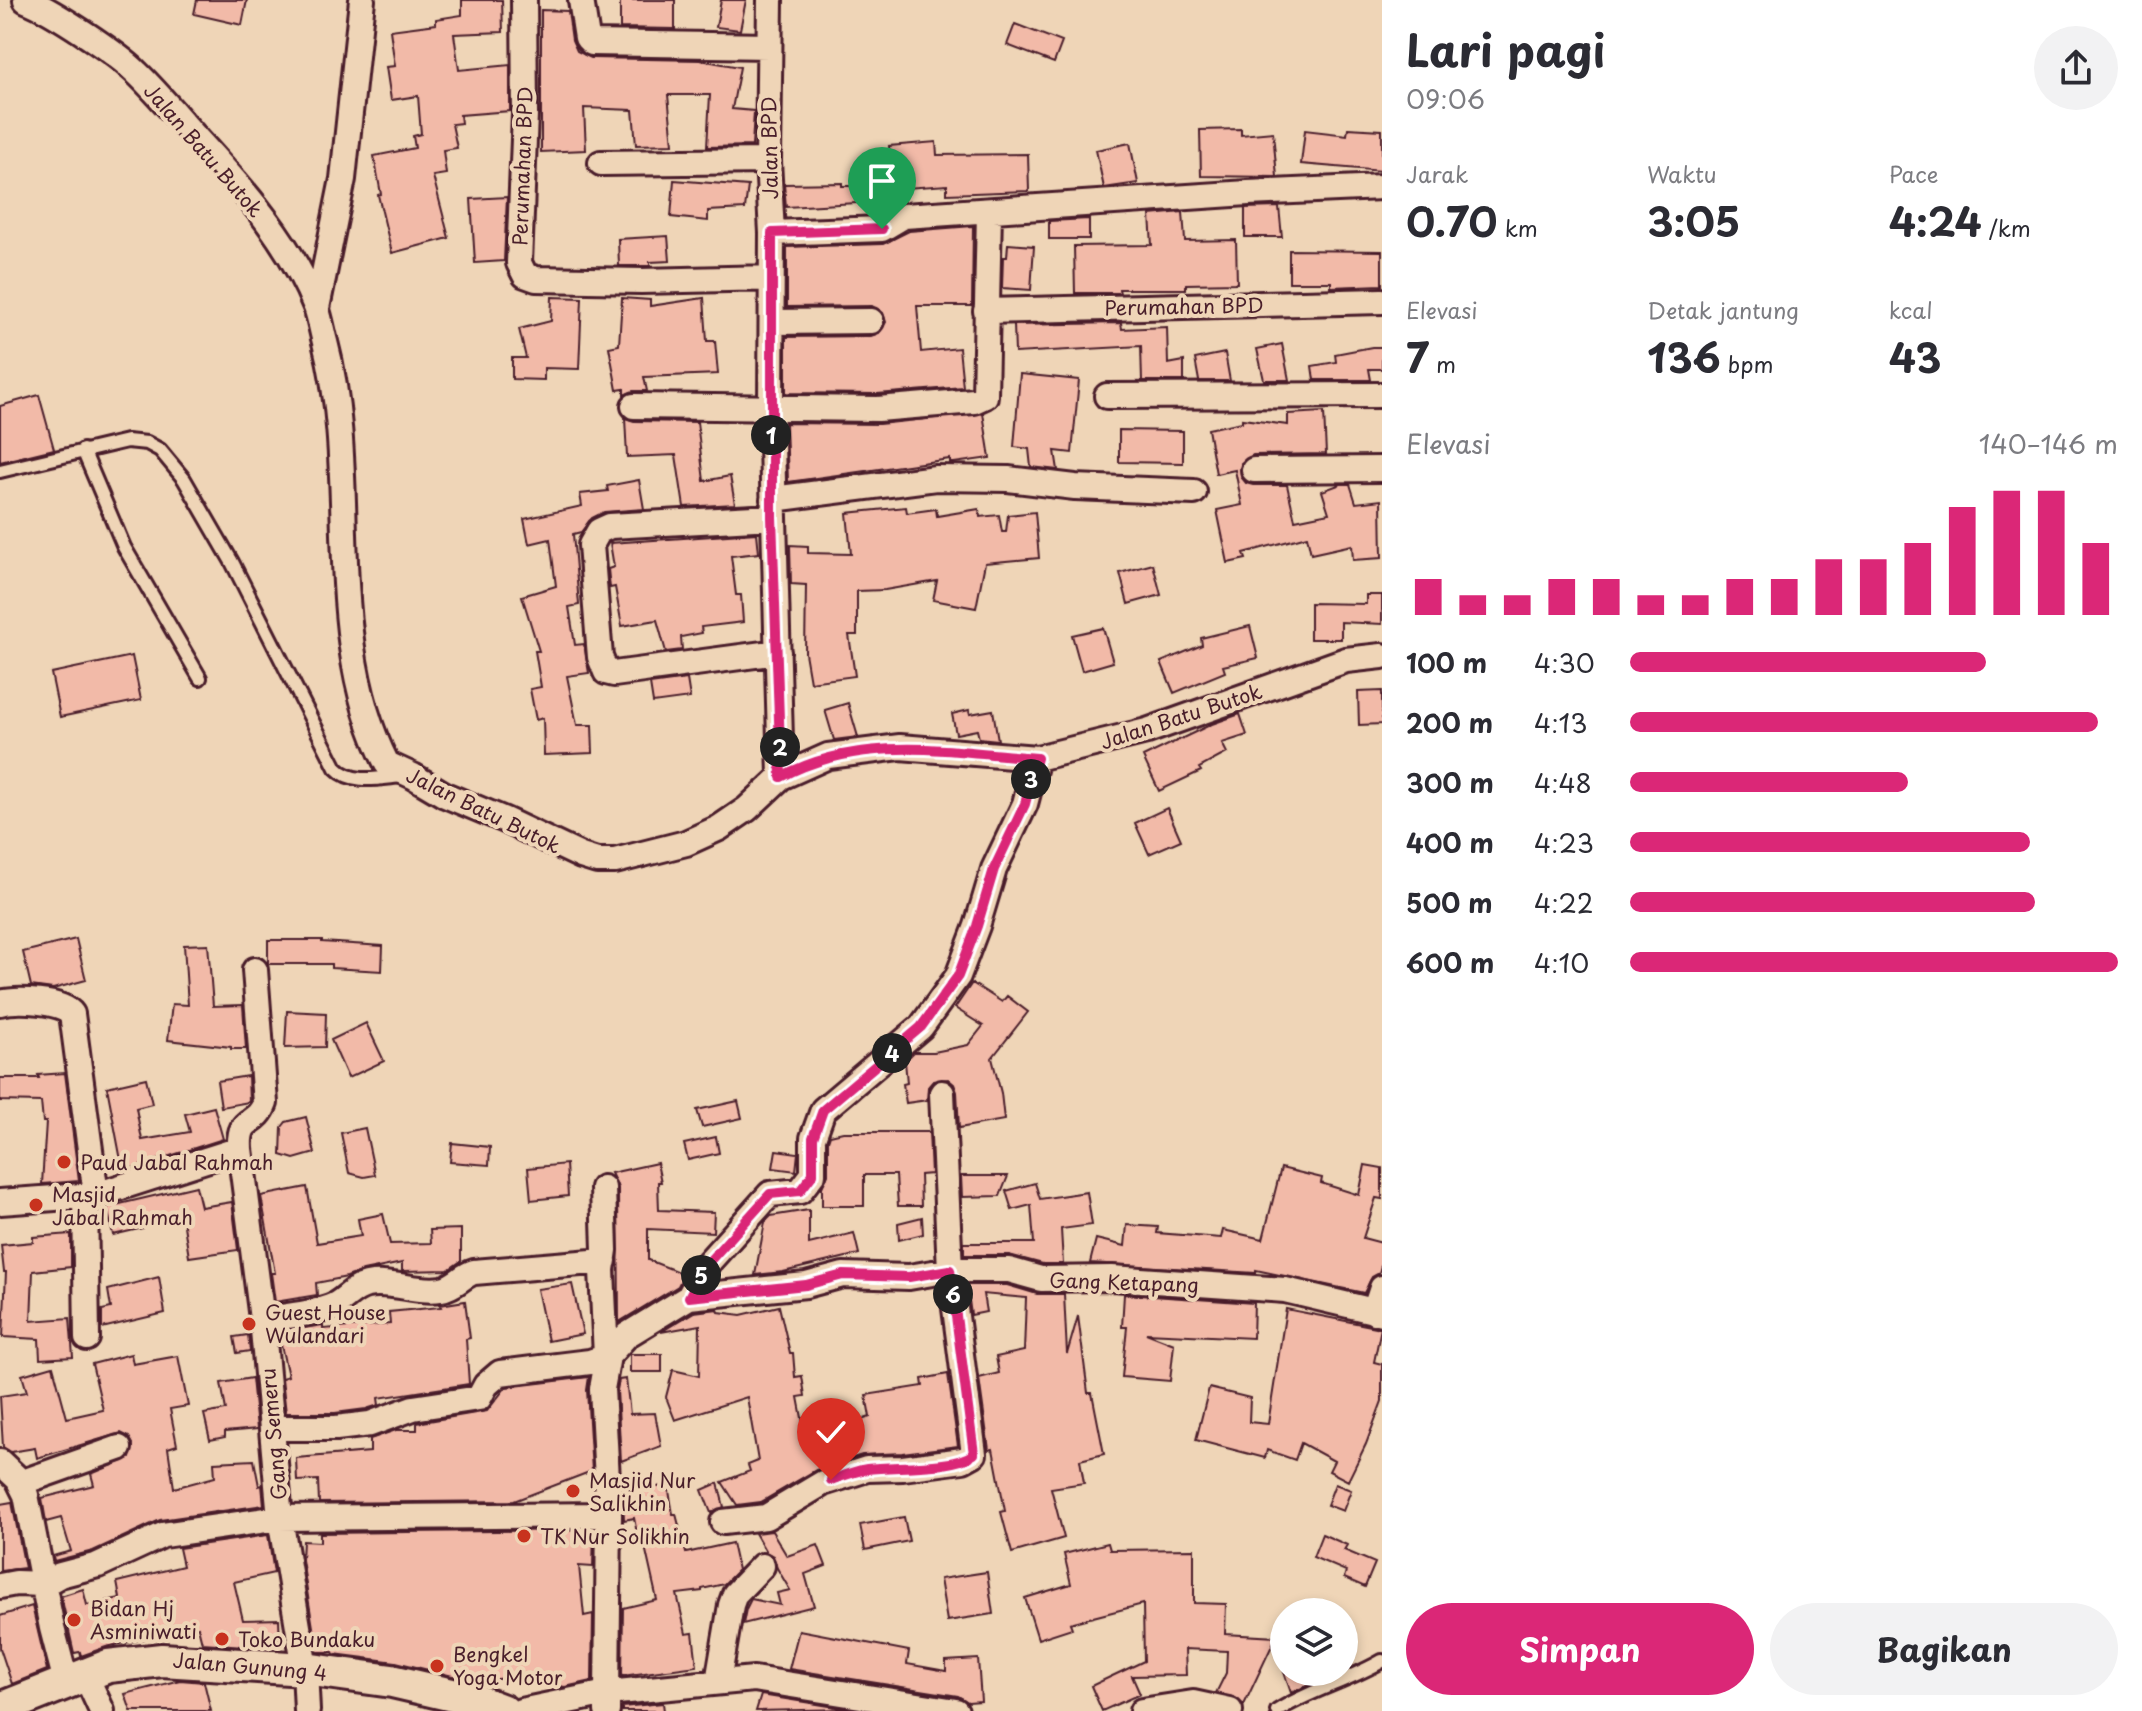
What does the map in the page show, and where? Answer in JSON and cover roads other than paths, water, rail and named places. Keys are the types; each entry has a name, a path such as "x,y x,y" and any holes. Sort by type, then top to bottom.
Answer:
{"street":[{"name":"Jalan Batu Butok","path":"26,0 135,70 240,186 290,255 317,308 341,424 350,619 362,703 387,764 445,795 581,856 606,862 686,843 719,828 747,809 781,777 828,756 900,747 1037,758 1147,731 1346,660 1382,656"},
{"path":"317,308 343,179 362,0"},
{"name":"Perumahan BPD","path":"524,0 525,114 519,263 525,275 536,279 641,281 771,278"},
{"path":"581,0 587,38 592,43 769,46"},
{"name":"Jalan BPD","path":"770,0 771,407 781,777"},
{"path":"601,163 768,161"},
{"path":"772,233 882,229 904,216 1382,187"},
{"path":"634,406 878,409 974,401 985,396 989,212"},
{"name":"Perumahan BPD","path":"986,311 1382,301"},
{"path":"773,322 871,321"},
{"path":"1107,396 1382,395"},
{"path":"1254,470 1382,469"},
{"path":"778,652 614,674 606,672 600,657 591,545 599,531 610,526 773,508 936,478 1008,479 1075,487 1194,492"},
{"path":"689,1297 706,1265 770,1194 800,1191 813,1174 813,1138 823,1110 921,1027 958,976 994,869 1025,804 1037,758"},
{"path":"0,1202 90,1195 240,1149 239,1131 259,1115 265,1103 255,970"},
{"path":"0,1003 58,1004 72,1014 90,1195 87,1338"},
{"path":"723,1522 766,1517 823,1483 867,1469 903,1468 963,1460 973,1455 975,1451 950,1270 942,1093"},
{"name":"Gang Semeru","path":"240,1149 262,1319 280,1518 305,1669 307,1711"},
{"path":"603,1188 607,1356 602,1389 609,1515 607,1702"},
{"path":"262,1319 327,1308 342,1301 353,1289 373,1284 438,1290 455,1285 474,1272 604,1261"},
{"name":"Gang Ketapang","path":"607,1356 627,1335 689,1297 806,1285 843,1275 909,1277 950,1270 1009,1270 1041,1279 1112,1278 1285,1290 1379,1304"},
{"path":"273,1428 336,1428 370,1424 413,1408 479,1398 486,1385 500,1373 590,1362 607,1356"},
{"path":"20,1483 119,1448"},
{"path":"0,1462 20,1483 26,1495 44,1584 76,1678 102,1711"},
{"path":"0,1586 44,1584 60,1575 98,1565 163,1535 280,1518 609,1515"},
{"path":"718,1682 735,1594 762,1566"},
{"name":"Jalan Gunung 4","path":"0,1709 108,1666 162,1660 305,1669 392,1681 474,1700 503,1711"},
{"path":"521,1711 607,1702 718,1682 754,1679 956,1711"},
{"path":"1142,1711 1193,1703 1230,1711"}],"lane":[{"path":"0,471 109,443 138,441 160,450 184,479 232,562 336,768 344,776 356,779 413,776"},
{"path":"83,450 124,547 200,678"},
{"path":"1277,1711 1382,1661"}],"place":[{"name":"Paud Jabal Rahmah","path":"64,1162"},
{"name":"Masjid Jabal Rahmah","path":"36,1205"},
{"name":"Guest House Wulandari","path":"249,1324"},
{"name":"Masjid Nur Salikhin","path":"573,1491"},
{"name":"TK Nur Solikhin","path":"524,1536"},
{"name":"Bidan Hj Asminiwati","path":"74,1620"},
{"name":"Toko Bundaku","path":"222,1639"},
{"name":"Bengkel Yoga Motor","path":"437,1666"}]}
